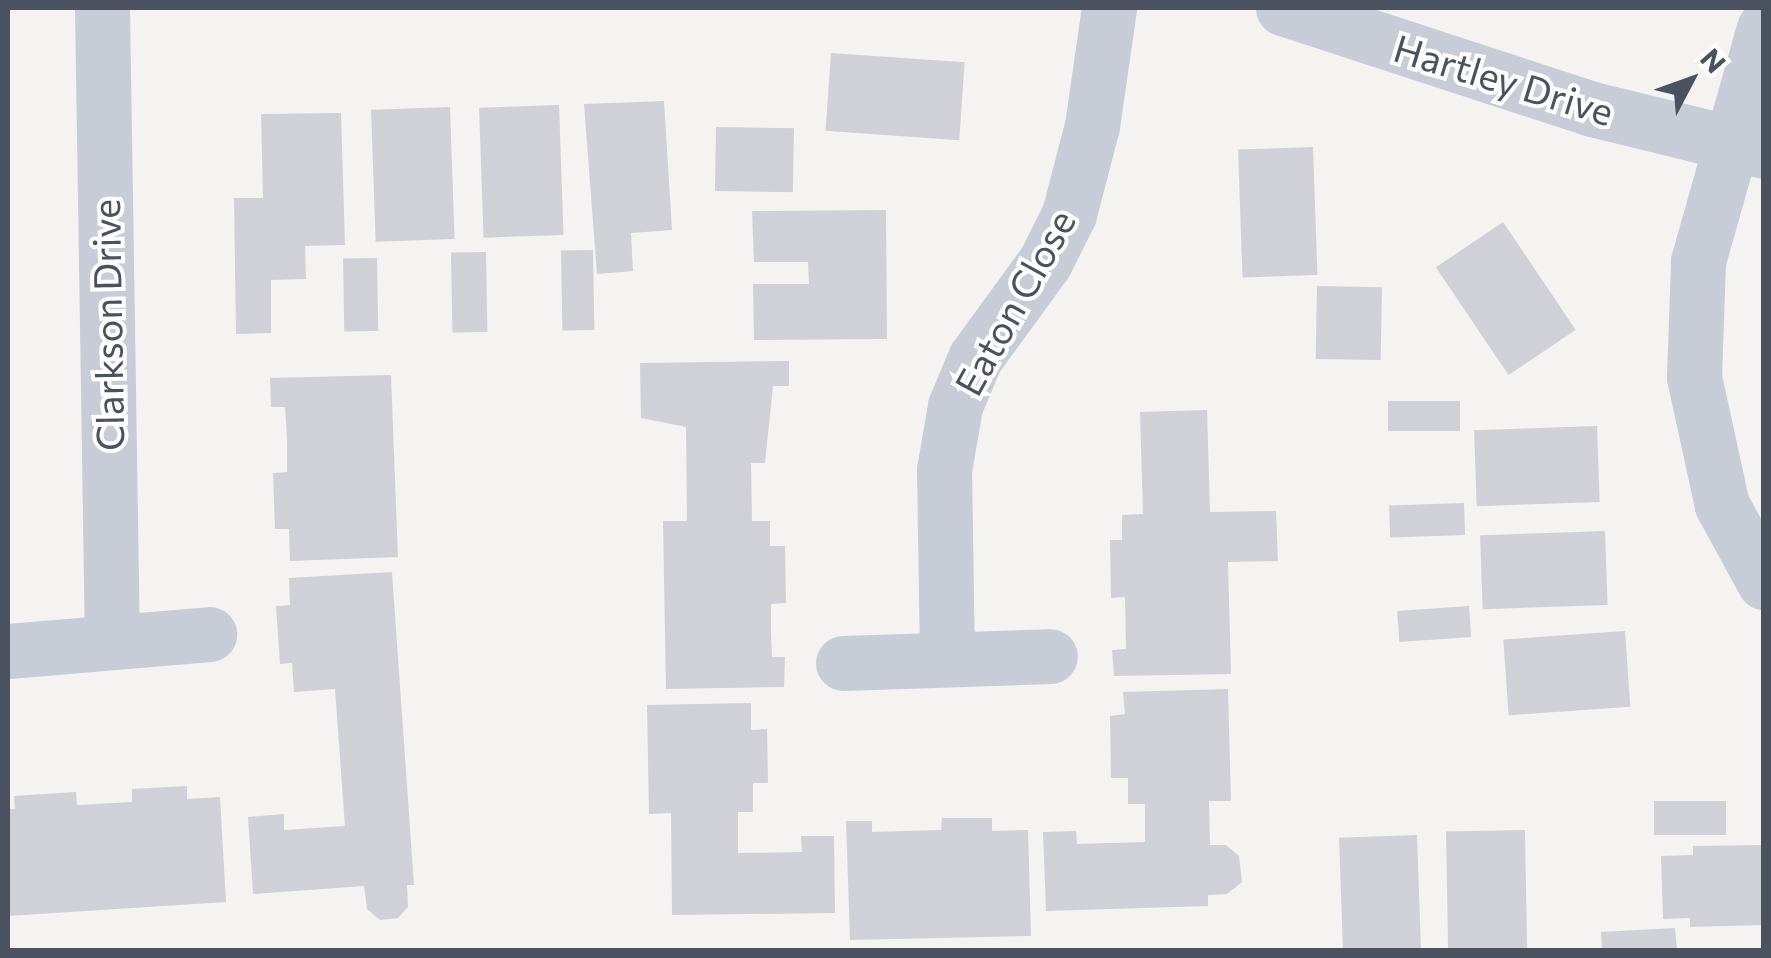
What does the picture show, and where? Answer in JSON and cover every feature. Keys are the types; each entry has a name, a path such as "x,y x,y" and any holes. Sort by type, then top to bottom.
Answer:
{"street":[{"name":"Clarkson Drive","path":"112,642 116,8"},
{"name":"Eaton Close","path":"947,659 944,470 955,406 974,358 1045,262 1069,214 1092,126 1110,8"},
{"name":"Hartley Drive","path":"1283,8 1592,109 1746,145"},
{"path":"1764,28 1746,145 1698,262 1694,376 1722,504 1764,582"},
{"path":"8,651 209,634"},
{"path":"843,663 1050,656"}],"building":[{"path":"831,53 965,62 959,140 826,131"},
{"path":"664,101 672,230 631,233 633,271 597,274 584,104"},
{"path":"559,105 564,235 484,238 479,108"},
{"path":"450,107 455,239 376,242 371,110"},
{"path":"341,113 345,245 305,246 306,279 271,280 271,333 236,334 234,198 263,198 261,114"},
{"path":"716,127 794,128 793,192 715,191"},
{"path":"1313,147 1317,275 1243,278 1238,150"},
{"path":"886,210 887,339 754,340 753,284 809,284 808,262 754,262 752,211"},
{"path":"1503,222 1576,330 1509,375 1436,267"},
{"path":"593,250 594,330 562,331 561,251"},
{"path":"486,252 487,332 452,333 451,253"},
{"path":"377,258 378,331 344,332 343,259"},
{"path":"1317,286 1382,287 1381,360 1316,359"},
{"path":"789,361 789,386 773,386 765,463 751,463 752,521 770,521 770,546 785,546 786,603 771,604 772,657 785,657 784,687 666,689 663,521 687,521 686,427 641,418 640,363"},
{"path":"391,375 398,557 290,561 289,529 275,529 273,473 287,472 285,407 271,407 270,378"},
{"path":"1388,401 1460,401 1460,431 1388,431"},
{"path":"1207,410 1210,512 1276,511 1278,561 1228,562 1231,674 1114,676 1112,650 1126,649 1125,597 1111,598 1110,540 1122,540 1122,515 1143,514 1140,412"},
{"path":"1597,426 1600,502 1477,506 1474,430"},
{"path":"1464,503 1465,535 1390,538 1389,506"},
{"path":"1605,531 1608,605 1483,609 1480,535"},
{"path":"392,572 414,885 407,885 408,907 398,918 380,920 367,909 364,886 253,894 248,817 284,814 284,830 345,826 335,689 294,692 292,663 280,664 276,606 290,605 289,578"},
{"path":"1469,606 1471,637 1399,642 1397,611"},
{"path":"1625,631 1630,707 1509,715 1503,640"},
{"path":"1228,689 1231,801 1209,801 1210,845 1226,845 1239,856 1242,882 1227,894 1208,895 1208,906 1046,911 1043,832 1076,831 1077,844 1145,842 1145,804 1128,804 1128,778 1111,778 1110,716 1125,714 1123,692"},
{"path":"751,703 751,730 767,729 768,783 753,783 753,812 738,812 738,853 802,852 801,836 834,836 835,913 672,915 671,813 649,814 647,705"},
{"path":"187,786 187,799 220,797 226,902 8,916 8,809 15,809 14,796 76,792 77,805 132,802 132,789"},
{"path":"1654,801 1726,801 1726,835 1654,835"},
{"path":"942,818 992,818 992,831 1028,830 1031,936 850,940 846,821 872,821 872,832 941,830"},
{"path":"1525,830 1527,950 1448,950 1446,831"},
{"path":"1417,835 1421,950 1343,950 1339,838"},
{"path":"1764,845 1764,925 1690,927 1690,918 1663,919 1661,856 1693,855 1693,846"},
{"path":"1675,928 1677,950 1602,950 1601,932"}]}
